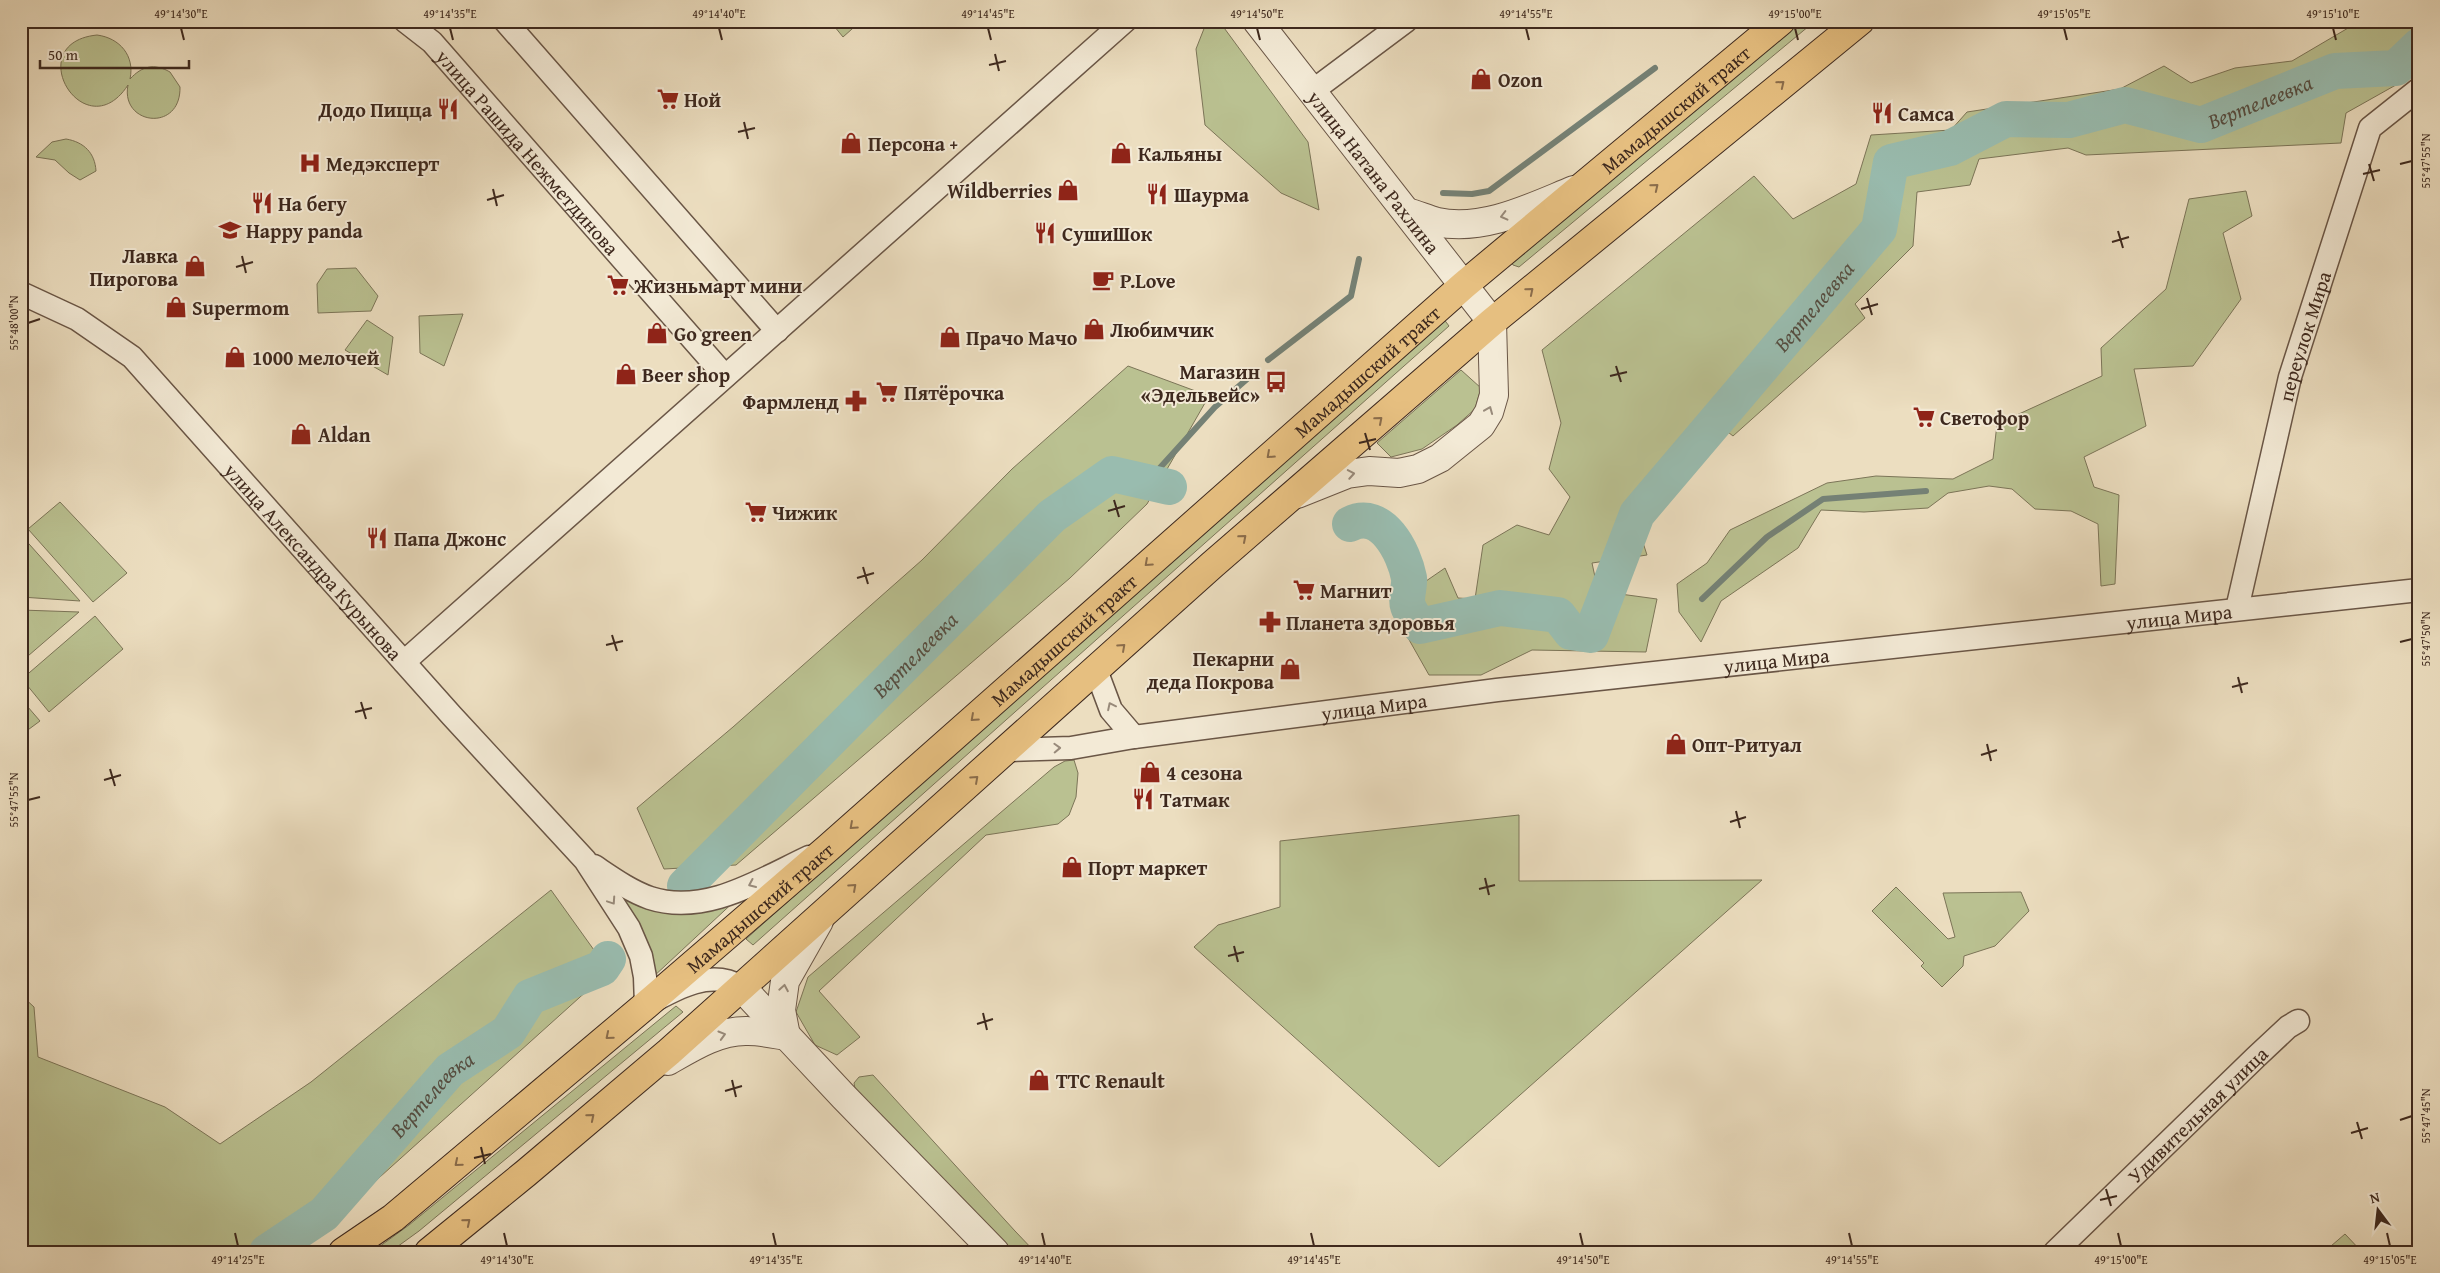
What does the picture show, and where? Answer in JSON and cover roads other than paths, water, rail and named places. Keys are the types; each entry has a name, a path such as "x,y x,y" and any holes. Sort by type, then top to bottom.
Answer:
{"main road":[{"name":"Мамадышский тракт","path":"343,1252 393,1218 646,1005 828,848 1464,285 1781,21"},
{"path":"428,1252 632,1082 741,987 1289,498 1492,322 1860,21"}],"street":[{"name":"улица Рашида Нежметдинова","path":"405,21 432,42 726,376"},
{"path":"505,21 777,331"},
{"path":"404,662 1126,21"},
{"name":"улица Натана Рахлина","path":"1257,21 1492,322"},
{"path":"1311,92 1406,21"},
{"name":"переулок Мира","path":"2237,609 2290,377 2370,128 2419,89"},
{"path":"1408,212 1438,222 1481,222 1520,212 1582,187"},
{"name":"улица Александра Курынова","path":"21,293 77,319 132,357 404,662 585,860 629,928 641,956 645,977 646,1005"},
{"path":"1289,498 1322,482 1347,474 1369,471 1399,473 1418,469 1440,458 1481,424 1489,412 1494,395 1492,322"},
{"name":"улица Мира","path":"1008,750 1071,748 1134,737 1506,689 2419,590"},
{"path":"1096,670 1111,710 1134,737"},
{"name":"улица Александра Курынова","path":"585,860 638,893 666,902 686,902 714,899 747,886 828,848"},
{"path":"786,1036 780,1010 785,981 823,914"},
{"path":"646,1005 672,991 708,980 722,979 741,987 995,1252"},
{"name":"Удивительная улица","path":"2056,1251 2269,1045 2288,1027 2298,1021"},
{"path":"632,1082 702,1042 728,1033 746,1031 786,1036"}],"waterway":[{"name":"Вертелеевка","path":"1350,524 1362,521 1372,522 1390,535 1397,545 1409,578 1408,606 1420,626 1500,608 1558,615 1571,632 1591,635 1637,514 1879,229 1891,162 1950,148 2006,119 2069,120 2125,105 2201,125 2335,71 2396,68 2419,46"},
{"path":"1443,193 1472,194 1489,191 1655,68"},
{"path":"1268,360 1351,296 1359,259"},
{"path":"1147,482 1215,407 1254,373"},
{"name":"Вертелеевка","path":"685,886 1052,516 1112,474 1169,487"},
{"path":"1702,599 1767,537 1823,499 1926,491"},
{"name":"Вертелеевка","path":"267,1252 324,1214 450,1070 508,1032 530,997 602,968 608,959"}],"place":[{"name":"Ozon","path":"1481,79"},
{"name":"Ной","path":"668,99"},
{"name":"Додо Пицца","path":"448,109"},
{"name":"Самса","path":"1882,113"},
{"name":"Персона +","path":"851,143"},
{"name":"Кальяны","path":"1121,153"},
{"name":"Медэксперт","path":"310,163"},
{"name":"Wildberries","path":"1068,190"},
{"name":"Шаурма","path":"1157,194"},
{"name":"На бегу","path":"262,203"},
{"name":"Happy panda","path":"230,230"},
{"name":"СушиШок","path":"1045,233"},
{"name":"Лавка Пирогова","path":"195,266"},
{"name":"P.Love","path":"1103,280"},
{"name":"Жизньмарт мини","path":"618,285"},
{"name":"Supermom","path":"176,307"},
{"name":"Любимчик","path":"1094,329"},
{"name":"Go green","path":"657,333"},
{"name":"Прачо Мачо","path":"950,337"},
{"name":"1000 мелочей","path":"235,357"},
{"name":"Beer shop","path":"626,374"},
{"name":"Магазин «Эдельвейс»","path":"1276,382"},
{"name":"Пятёрочка","path":"887,392"},
{"name":"Фармленд","path":"856,401"},
{"name":"Светофор","path":"1924,417"},
{"name":"Aldan","path":"301,434"},
{"name":"Чижик","path":"756,512"},
{"name":"Папа Джонс","path":"377,538"},
{"name":"Магнит","path":"1304,590"},
{"name":"Планета здоровья","path":"1270,622"},
{"name":"Пекарни деда Покрова","path":"1290,669"},
{"name":"Опт-Ритуал","path":"1676,744"},
{"name":"4 сезона","path":"1150,772"},
{"name":"Татмак","path":"1143,799"},
{"name":"Порт маркет","path":"1072,867"},
{"name":"ТТС Renault","path":"1039,1080"}]}
